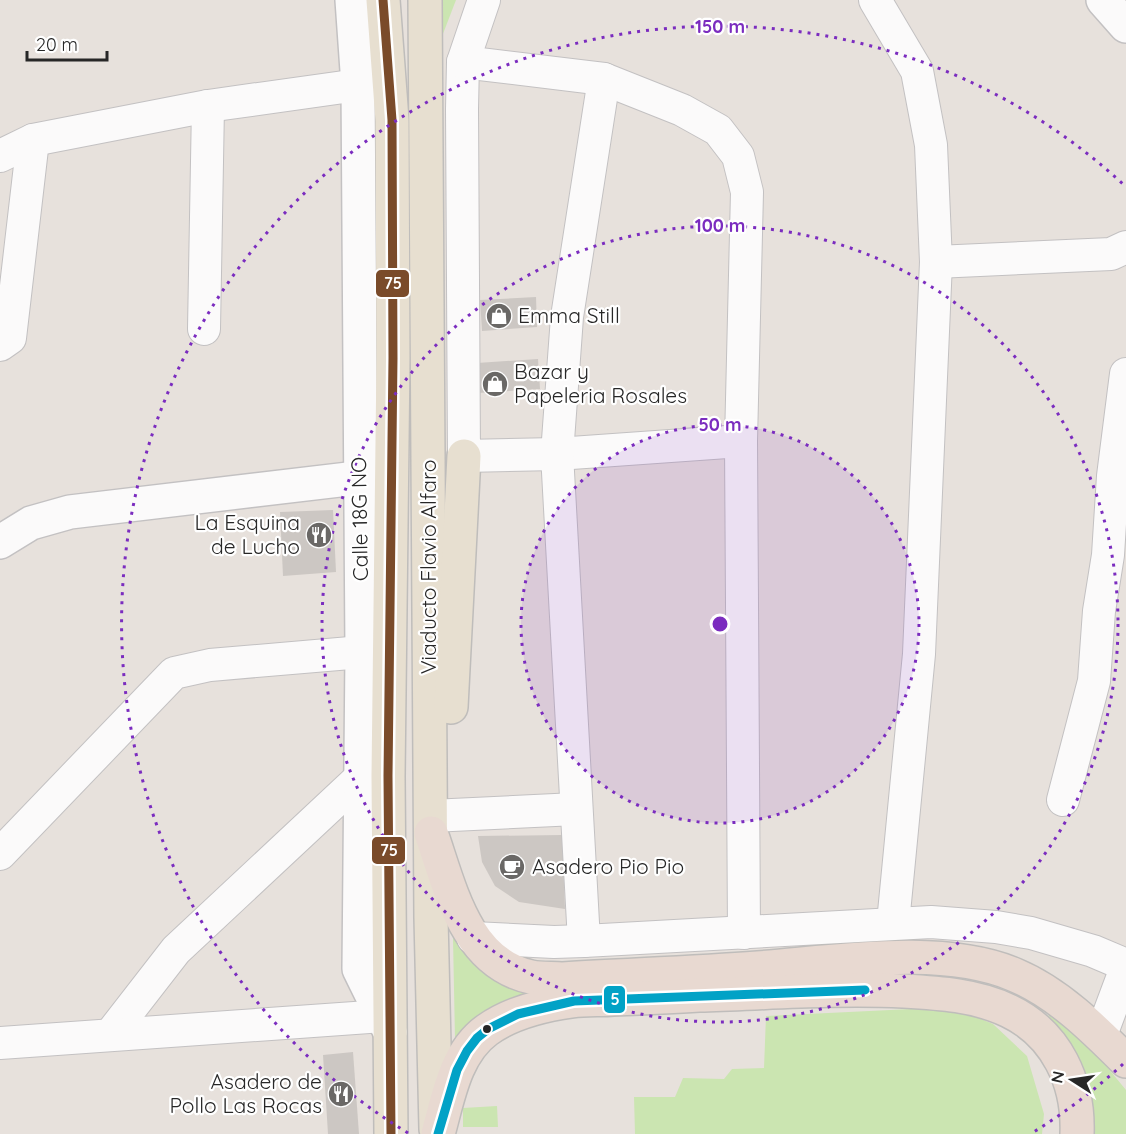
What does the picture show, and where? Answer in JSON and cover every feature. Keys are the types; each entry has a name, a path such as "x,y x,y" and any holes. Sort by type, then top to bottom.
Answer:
{"highway":[{"path":"431,816 460,917 473,938 505,967 531,976 563,979 878,959 955,960 997,969 1029,982 1101,1035 1126,1061"},
{"path":"437,1134 457,1070 467,1051 488,1029 518,1014 574,1001 852,989 917,992 968,998 1010,1011 1042,1035 1066,1067 1076,1100 1077,1134"}],"main road":[{"name":"Viaducto Flavio Alfaro","path":"383,0 392,120 375,476 388,776 386,1024 391,1134"},
{"name":"Viaducto Flavio Alfaro","path":"425,0 431,816 437,1134"},
{"path":"431,816 448,771 464,456"}],"street":[{"name":"Calle 18G NO","path":"352,0 358,85 375,476 362,652 359,969 386,1024"},
{"path":"484,0 463,62 464,456 557,454 741,441"},
{"path":"875,0 917,71 931,145 936,262 919,654 893,923"},
{"path":"1103,0 1126,26"},
{"path":"463,62 604,79 682,110 718,130 738,156 747,192 741,441 744,933"},
{"path":"584,941 557,454 567,317 604,79"},
{"path":"0,156 33,140 208,106 358,85"},
{"path":"204,329 208,106"},
{"path":"0,345 10,339 33,140"},
{"path":"936,262 1111,254 1126,247"},
{"path":"1063,800 1094,681 1099,610 1108,555 1113,476 1126,374"},
{"path":"0,542 31,523 70,512 375,476"},
{"path":"0,854 174,673 210,665 362,652"},
{"path":"110,1035 176,950 359,779"},
{"path":"431,816 576,809"},
{"path":"473,938 554,942 584,941 893,923 962,923 1031,933 1093,951 1126,967 1101,1035"},
{"path":"0,1043 110,1035 386,1024"}],"green space":[{"path":"441,0 456,0 441,39"},
{"path":"453,938 486,969 540,987 495,1006 455,1039"},
{"path":"952,1007 993,1024 1027,1056 1044,1114 1042,1134 635,1134 634,1097 675,1097 683,1078 724,1079 732,1069 764,1068 766,1016"},
{"path":"1047,1013 1088,1044 1126,1090 1126,1134 1091,1134 1079,1063"},
{"path":"497,1106 498,1127 463,1127 463,1108"}],"building":[{"path":"536,297 537,327 482,331 480,300"},
{"path":"538,359 540,389 478,393 477,363"},
{"path":"333,510 336,572 283,576 280,512"},
{"path":"562,835 565,909 519,902 495,886 482,862 478,836"},
{"name":"Asadero de Pollo Las Rocas","path":"353,1052 359,1134 328,1134 323,1055"}],"transit line":[{"name":"75","path":"383,0 392,120 393,358 388,776 391,1134"},
{"name":"5","path":"438,1134 457,1070 467,1051 488,1029 518,1014 574,1001 865,990"}],"place":[{"name":"Emma Still","path":"499,316"},
{"name":"Bazar y Papeleria Rosales","path":"495,384"},
{"name":"La Esquina de Lucho","path":"319,535"},
{"name":"Asadero Pio Pio","path":"512,867"},
{"name":"Asadero de Pollo Las Rocas","path":"341,1094"}]}
